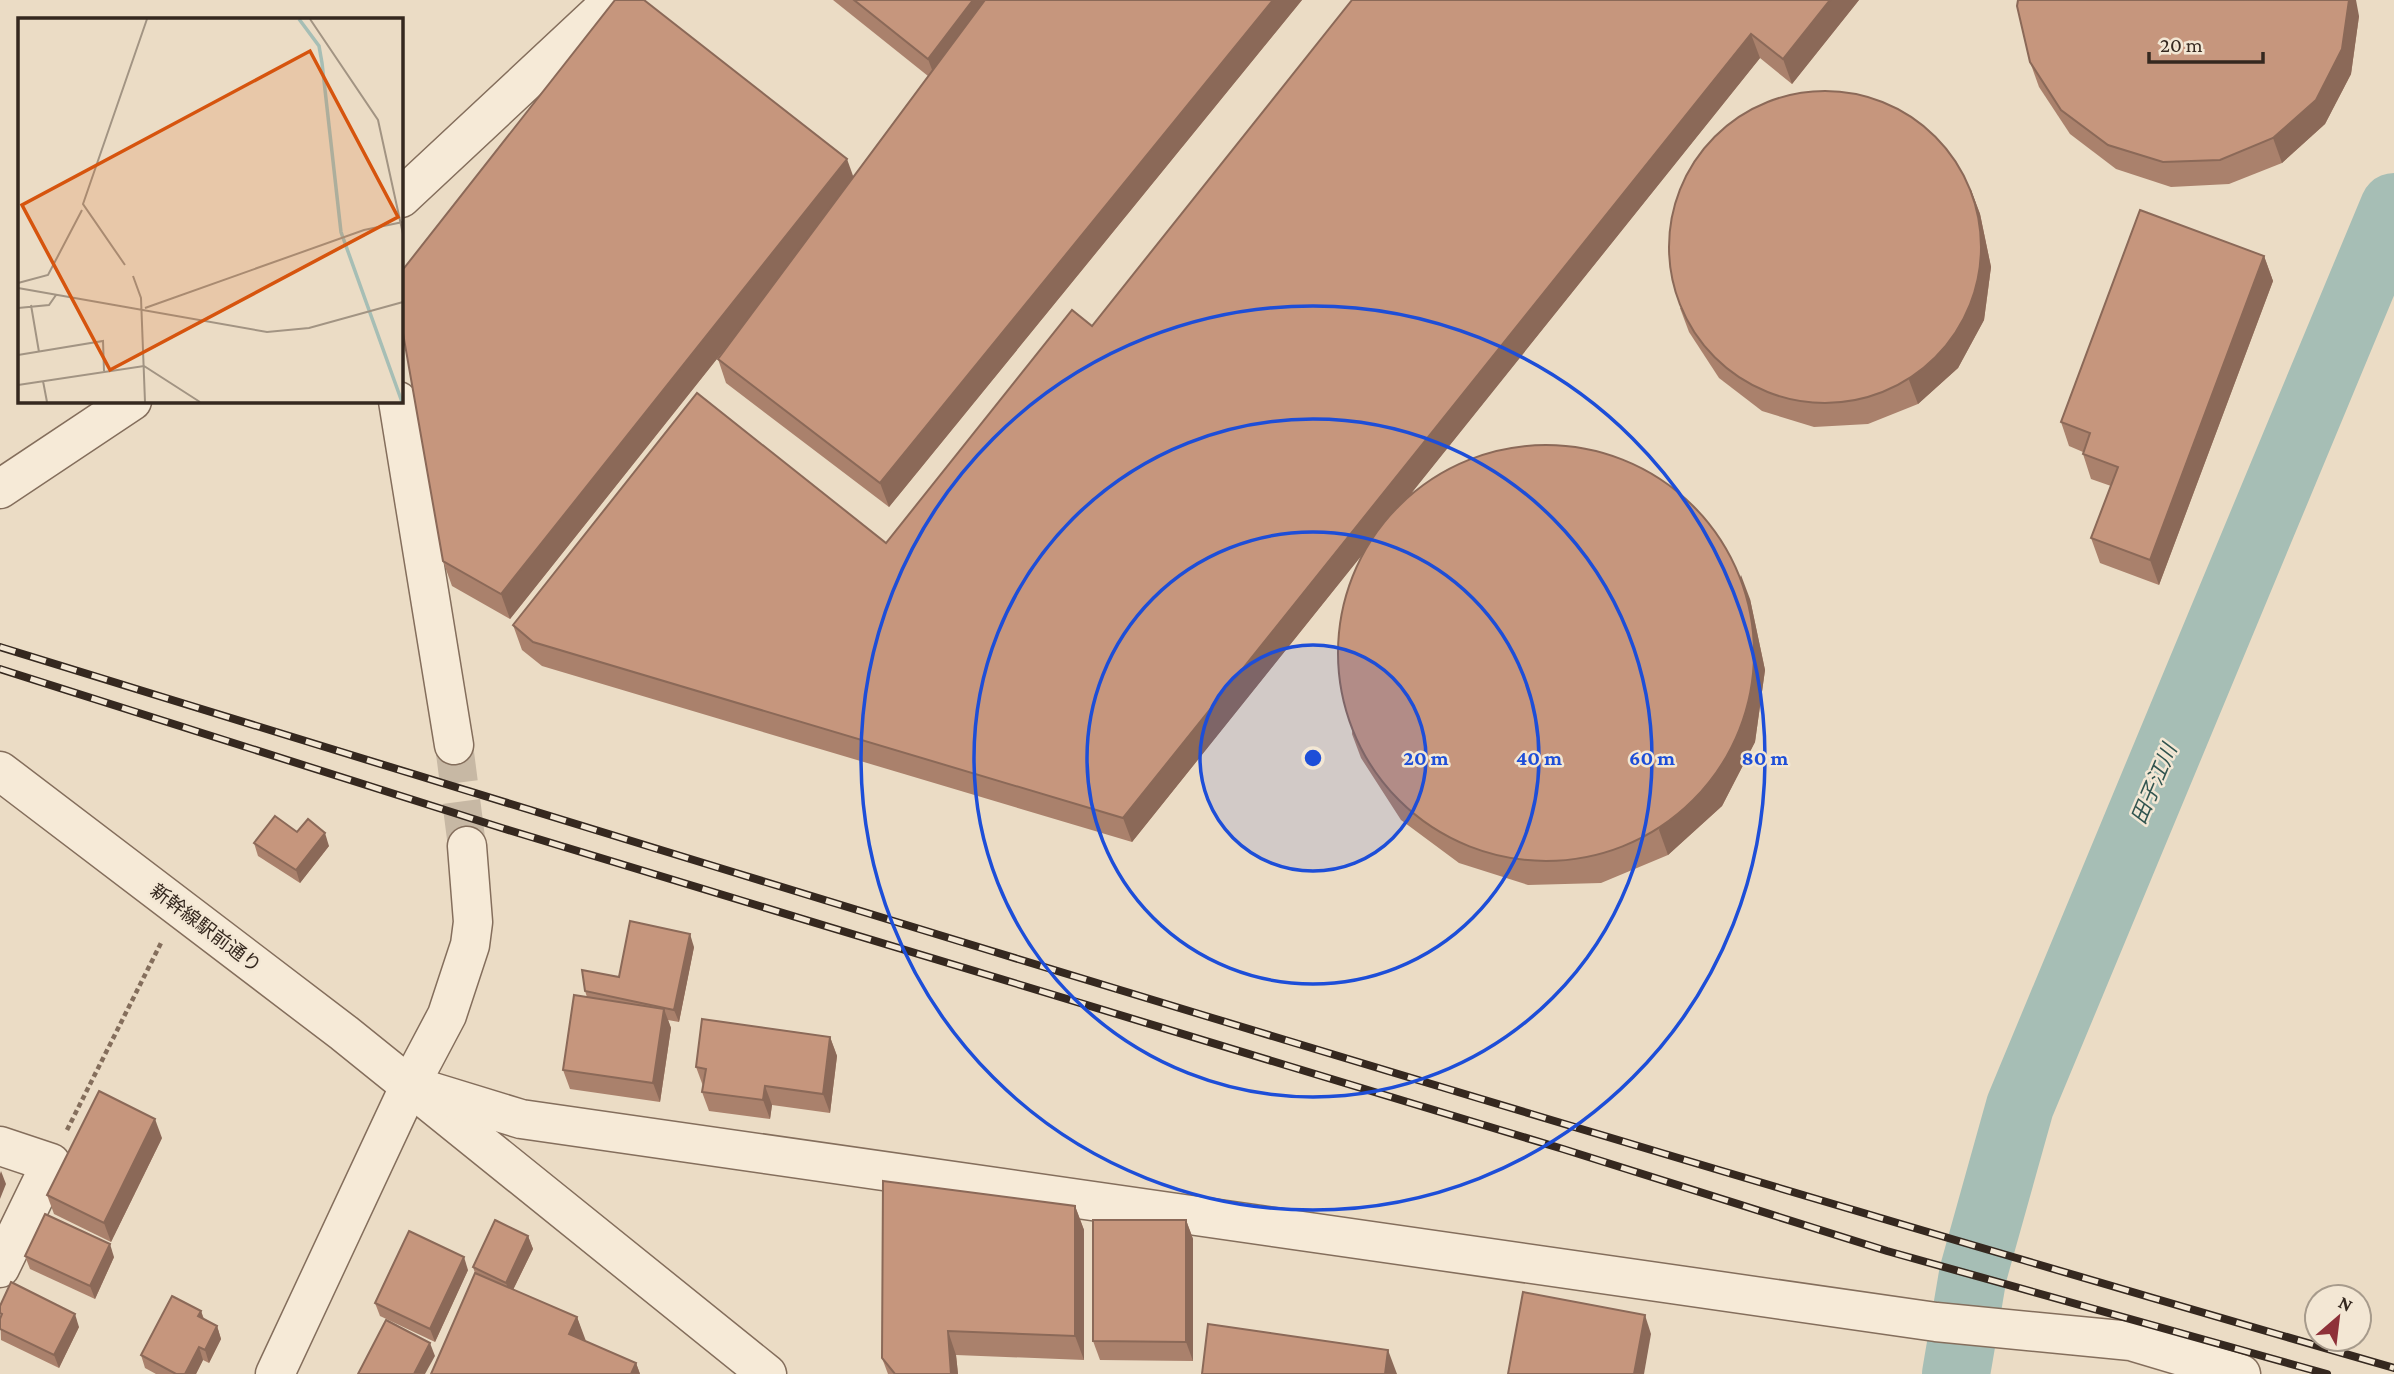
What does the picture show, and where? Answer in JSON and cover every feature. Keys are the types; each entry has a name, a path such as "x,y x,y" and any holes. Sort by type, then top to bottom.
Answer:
{"street":[{"path":"402,197 613,0"},
{"path":"0,489 130,402"},
{"path":"398,402 454,745"},
{"name":"新幹線駅前通り","path":"0,771 410,1085 767,1374"},
{"path":"275,1374 410,1085 447,1014 470,945 473,922 467,846"},
{"path":"410,1085 521,1119 1936,1322 2131,1341 2241,1374"},
{"path":"0,1146 51,1163 0,1268"}],"path":[{"path":"51,1163 165,934"}],"building":[{"path":"615,0 644,0 847,159 501,594 443,561 402,328 402,271"},
{"path":"854,0 973,0 928,59"},
{"path":"985,0 1273,0 880,483 718,359"},
{"path":"1352,0 1830,0 1783,59 1751,34 1123,818 533,642 513,625 697,393 886,543 1072,310 1092,326"},
{"path":"2018,0 2349,0 2342,49 2316,100 2273,138 2220,160 2163,162 2108,145 2061,110 2030,62 2017,6"},
{"path":"1825,91 1855,94 1885,103 1911,118 1935,137 1954,161 1969,187 1978,217 1981,247 1978,277 1969,307 1954,333 1935,357 1911,376 1885,391 1855,400 1825,403 1795,400 1765,391 1739,376 1715,357 1696,333 1681,307 1672,277 1669,247 1672,217 1681,187 1696,161 1715,137 1739,118 1765,103 1795,94"},
{"path":"2140,210 2264,256 2150,560 2091,538 2118,467 2083,454 2090,433 2061,422"},
{"path":"1546,445 1587,449 1626,461 1662,480 1693,506 1719,537 1738,573 1750,612 1754,653 1750,694 1738,733 1719,769 1693,800 1662,826 1626,845 1587,857 1546,861 1505,857 1466,845 1430,826 1399,800 1373,769 1354,733 1342,694 1338,653 1342,612 1354,573 1373,537 1399,506 1430,480 1466,461 1505,449"},
{"path":"275,816 297,832 308,819 325,833 296,870 254,843"},
{"path":"630,921 690,934 674,1010 585,991 582,970 619,977"},
{"path":"574,995 664,1009 653,1083 563,1070"},
{"path":"702,1019 830,1037 823,1094 765,1086 763,1100 702,1092 706,1069 696,1067"},
{"path":"99,1091 155,1119 104,1223 47,1195"},
{"path":"883,1181 1075,1206 1075,1336 948,1331 951,1374 895,1374 882,1358"},
{"path":"45,1214 110,1244 90,1286 25,1256"},
{"path":"495,1220 528,1236 506,1283 473,1267"},
{"path":"1093,1220 1186,1220 1186,1342 1093,1341"},
{"path":"409,1231 464,1257 430,1329 375,1303"},
{"path":"475,1273 577,1317 569,1334 636,1363 631,1374 431,1374"},
{"path":"11,1282 75,1314 54,1355 0,1329 0,1306"},
{"path":"1523,1292 1645,1315 1634,1374 1508,1374"},
{"path":"172,1296 201,1311 198,1316 217,1326 205,1350 199,1347 185,1374 176,1374 141,1355"},
{"path":"386,1320 430,1343 414,1374 358,1374"},
{"path":"1208,1324 1388,1350 1385,1374 1202,1374"}],"waterway":[{"name":"田子江川","path":"1956,1374 1973,1274 2020,1106 2394,207"}],"tunnel":[{"path":"454,745 467,846"}],"railway":[{"path":"0,647 1494,1103 2394,1368"},
{"path":"0,669 505,829 1563,1149 1887,1251 2327,1374"}]}
